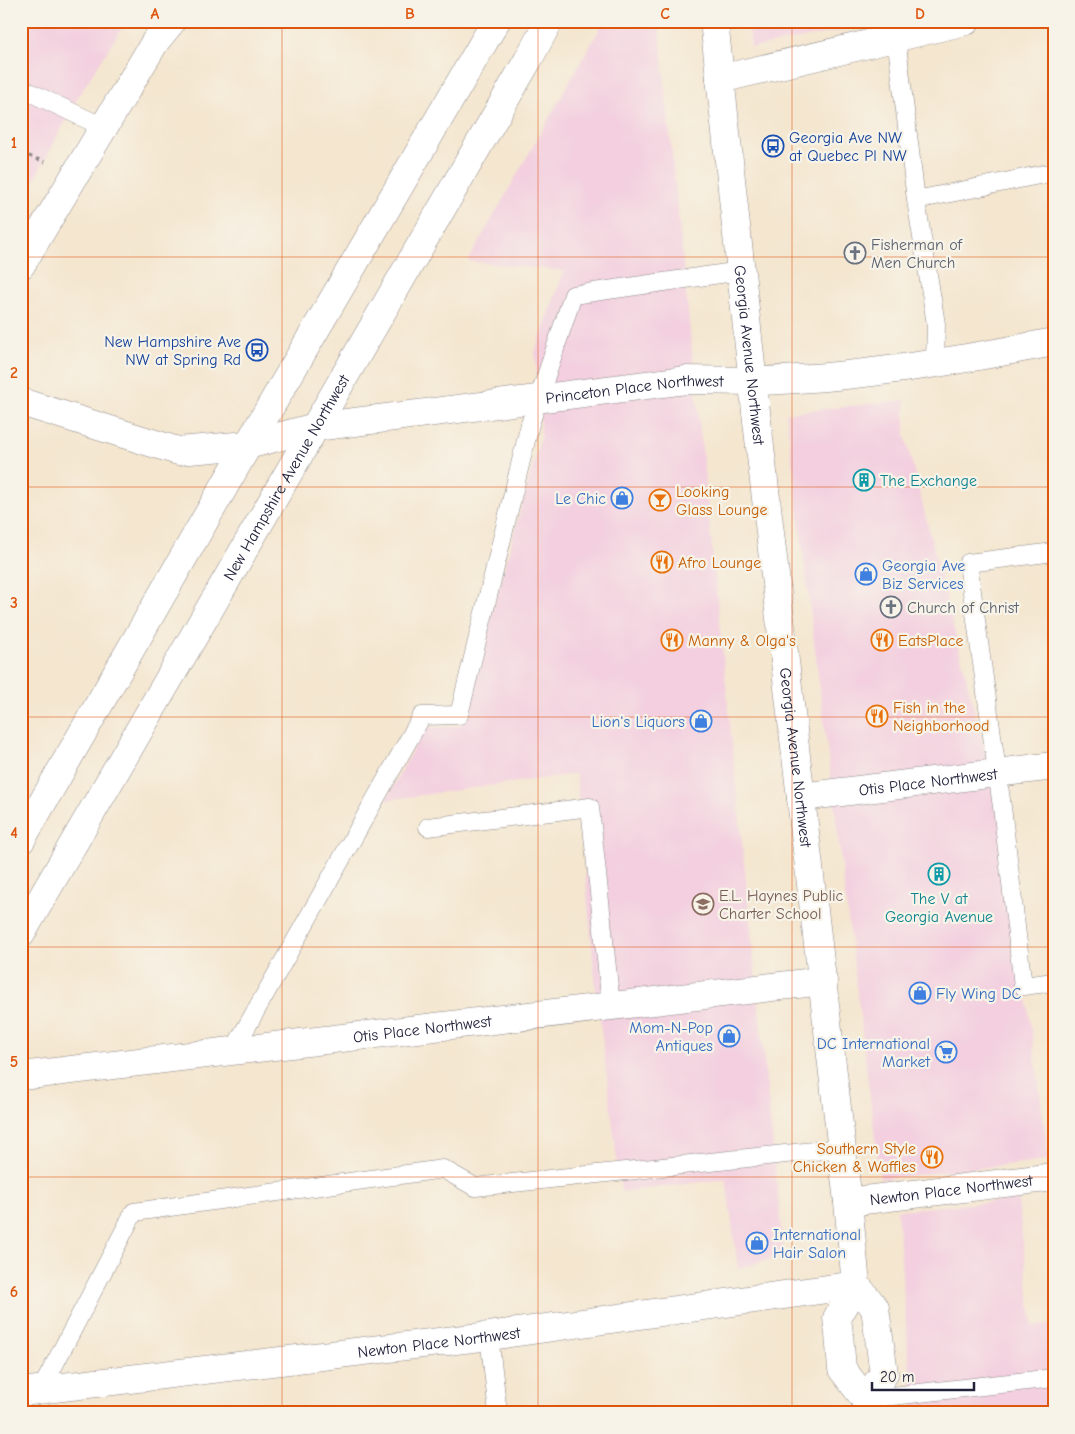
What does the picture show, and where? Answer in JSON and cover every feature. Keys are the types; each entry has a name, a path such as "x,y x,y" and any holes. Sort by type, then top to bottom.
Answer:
{"main road":[{"path":"21,265 155,42 172,21"},
{"path":"21,840 496,21"},
{"name":"New Hampshire Avenue Northwest","path":"21,934 549,21"},
{"name":"Georgia Avenue Northwest","path":"714,21 856,1285"},
{"path":"720,79 895,30 966,21"},
{"name":"Princeton Place Northwest","path":"21,402 178,451 248,446 315,427 539,398 686,380 798,380 935,362 1054,342"},
{"name":"Otis Place Northwest","path":"801,798 1054,766"},
{"name":"Otis Place Northwest","path":"21,1076 822,981"},
{"name":"Newton Place Northwest","path":"848,1202 1054,1177"},
{"path":"856,1285 875,1308 884,1374 866,1406 842,1369 837,1318 856,1285"},
{"name":"Newton Place Northwest","path":"31,1391 489,1336 856,1285"}],"lane":[{"path":"895,30 916,200 936,324 935,362"},
{"path":"21,88 103,127"},
{"path":"916,200 1054,172"},
{"path":"233,1051 422,716 459,715 530,424 573,295 741,272"},
{"path":"1054,552 968,563 998,773 1023,986 1054,982"},
{"path":"428,827 590,807 611,1006"},
{"path":"31,1391 134,1212 443,1169 475,1187 842,1148"},
{"path":"489,1336 498,1413"},
{"path":"866,1406 1054,1378"}],"path":[{"path":"21,153 45,162"}],"shaded area":[{"path":"21,21 126,21 78,97 21,205"},
{"path":"604,21 654,21 659,27 784,1255 738,1269 726,1179 621,1192 595,979 576,774 386,800 424,728 460,726 541,437 535,352 564,271 468,261"},
{"path":"748,21 891,21 751,48"},
{"path":"905,400 905,435 1004,827 1049,1160 880,1179 786,413"},
{"path":"1018,1200 1033,1326 1054,1324 1054,1413 913,1413 897,1210"}],"place":[{"name":"Georgia Ave NW at Quebec Pl NW","path":"773,146"},
{"name":"Fisherman of Men Church","path":"855,253"},
{"name":"New Hampshire Ave NW at Spring Rd","path":"257,350"},
{"name":"The Exchange","path":"864,480"},
{"name":"Le Chic","path":"622,498"},
{"name":"Looking Glass Lounge","path":"660,500"},
{"name":"Afro Lounge","path":"662,562"},
{"name":"Georgia Ave Biz Services","path":"866,574"},
{"name":"Church of Christ","path":"891,607"},
{"name":"Manny & Olga's","path":"672,640"},
{"name":"EatsPlace","path":"882,640"},
{"name":"Fish in the Neighborhood","path":"877,716"},
{"name":"Lion's Liquors","path":"701,721"},
{"name":"The V at Georgia Avenue","path":"939,874"},
{"name":"E.L. Haynes Public Charter School","path":"703,904"},
{"name":"Fly Wing DC","path":"920,993"},
{"name":"Mom-N-Pop Antiques","path":"729,1036"},
{"name":"DC International Market","path":"946,1052"},
{"name":"Southern Style Chicken & Waffles","path":"932,1157"},
{"name":"International Hair Salon","path":"757,1243"}]}
